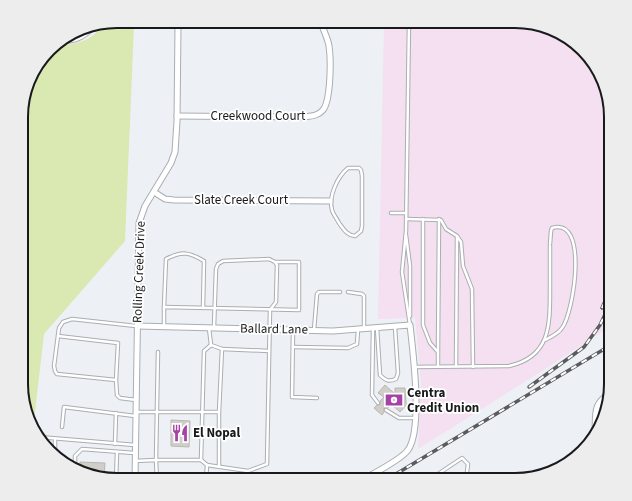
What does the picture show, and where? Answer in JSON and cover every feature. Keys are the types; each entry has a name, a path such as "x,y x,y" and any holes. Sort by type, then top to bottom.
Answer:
{"street":[{"name":"Rolling Creek Drive","path":"135,473 139,223 142,213 174,156 177,142 178,28"},
{"name":"Creekwood Court","path":"177,116 303,117 320,113 327,103 329,90 329,46 323,28"},
{"name":"Slate Creek Court","path":"154,192 165,199 174,200 330,201"},
{"name":"Ballard Lane","path":"137,326 333,331 410,325"},
{"path":"373,473 403,455 408,450 414,437 414,367 410,325"},
{"path":"596,419 598,403 603,398"}],"lane":[{"path":"409,28 406,231 402,272 410,325"},
{"path":"69,42 80,39 90,32"},
{"path":"348,168 359,168 361,170 362,226 361,231 358,234 355,236 347,234 332,211 330,201 334,188 345,171 348,168"},
{"path":"391,213 406,213"},
{"path":"406,219 440,219"},
{"path":"423,219 423,326 430,343 438,352"},
{"path":"440,219 446,228 457,236 461,242 464,272 470,283 473,294 473,367"},
{"path":"438,367 440,219"},
{"path":"414,367 501,367 519,364 533,355 545,340 555,335 563,328 572,302 576,254 573,241 565,229 558,227 550,230 550,312 545,340"},
{"path":"406,231 410,266 410,325"},
{"path":"456,366 457,236"},
{"path":"164,326 166,259 177,254 192,254 204,261 204,308"},
{"path":"164,307 215,309 299,310 299,262 275,262 269,259 223,261 218,264 216,269 215,309 211,328 211,345 204,351 201,460"},
{"path":"135,461 201,460 207,465 248,471 267,464 270,310 276,302 277,265 275,262"},
{"path":"314,330 317,294 319,292 340,292"},
{"path":"293,347 348,348 357,344 361,329 365,300 362,294 348,292"},
{"path":"116,380 57,374 54,366 59,328 63,322 72,319 137,326"},
{"path":"375,328 380,375 385,380 391,381 396,379 398,373 395,326"},
{"path":"375,328 372,394 378,403"},
{"path":"293,330 292,398 317,398"},
{"path":"58,336 118,343 116,380 117,395 120,398 136,400"},
{"path":"211,345 222,349 269,351"},
{"path":"219,467 219,412 222,349"},
{"path":"156,473 158,352"},
{"path":"62,427 64,407 116,414 157,412 219,412"},
{"path":"386,410 399,418 415,418"},
{"path":"115,444 116,414"},
{"path":"46,438 135,445"},
{"path":"55,439 55,448"},
{"path":"75,462 75,456 82,449 135,453"},
{"path":"116,473 117,452"},
{"path":"440,473 462,458 468,464 467,473"},
{"path":"206,473 207,465"}],"shaded area":[{"path":"384,28 521,28 544,33 554,37 574,50 592,72 601,94 603,105 604,331 418,449 421,382 415,318 378,319"}],"green space":[{"path":"134,28 125,241 44,334 34,416 28,390 29,105 31,94 37,78 50,58 64,45 86,40 98,30 105,29"}],"building":[{"name":"Centra Credit Union","path":"385,385 395,394 395,388 405,388 407,404 400,412 391,404 388,408 384,408 382,415 374,408 380,404 380,401 384,397 378,393"},
{"name":"El Nopal","path":"171,420 190,421 189,447 171,446"},
{"path":"80,462 105,463 104,472 94,470 80,465"}],"railway":[{"path":"602,308 604,304"},
{"path":"529,387 584,347 600,325 604,317"},
{"path":"398,473 604,349"}],"place":[{"name":"Centra Credit Union","path":"394,400"},
{"name":"El Nopal","path":"180,433"}]}
